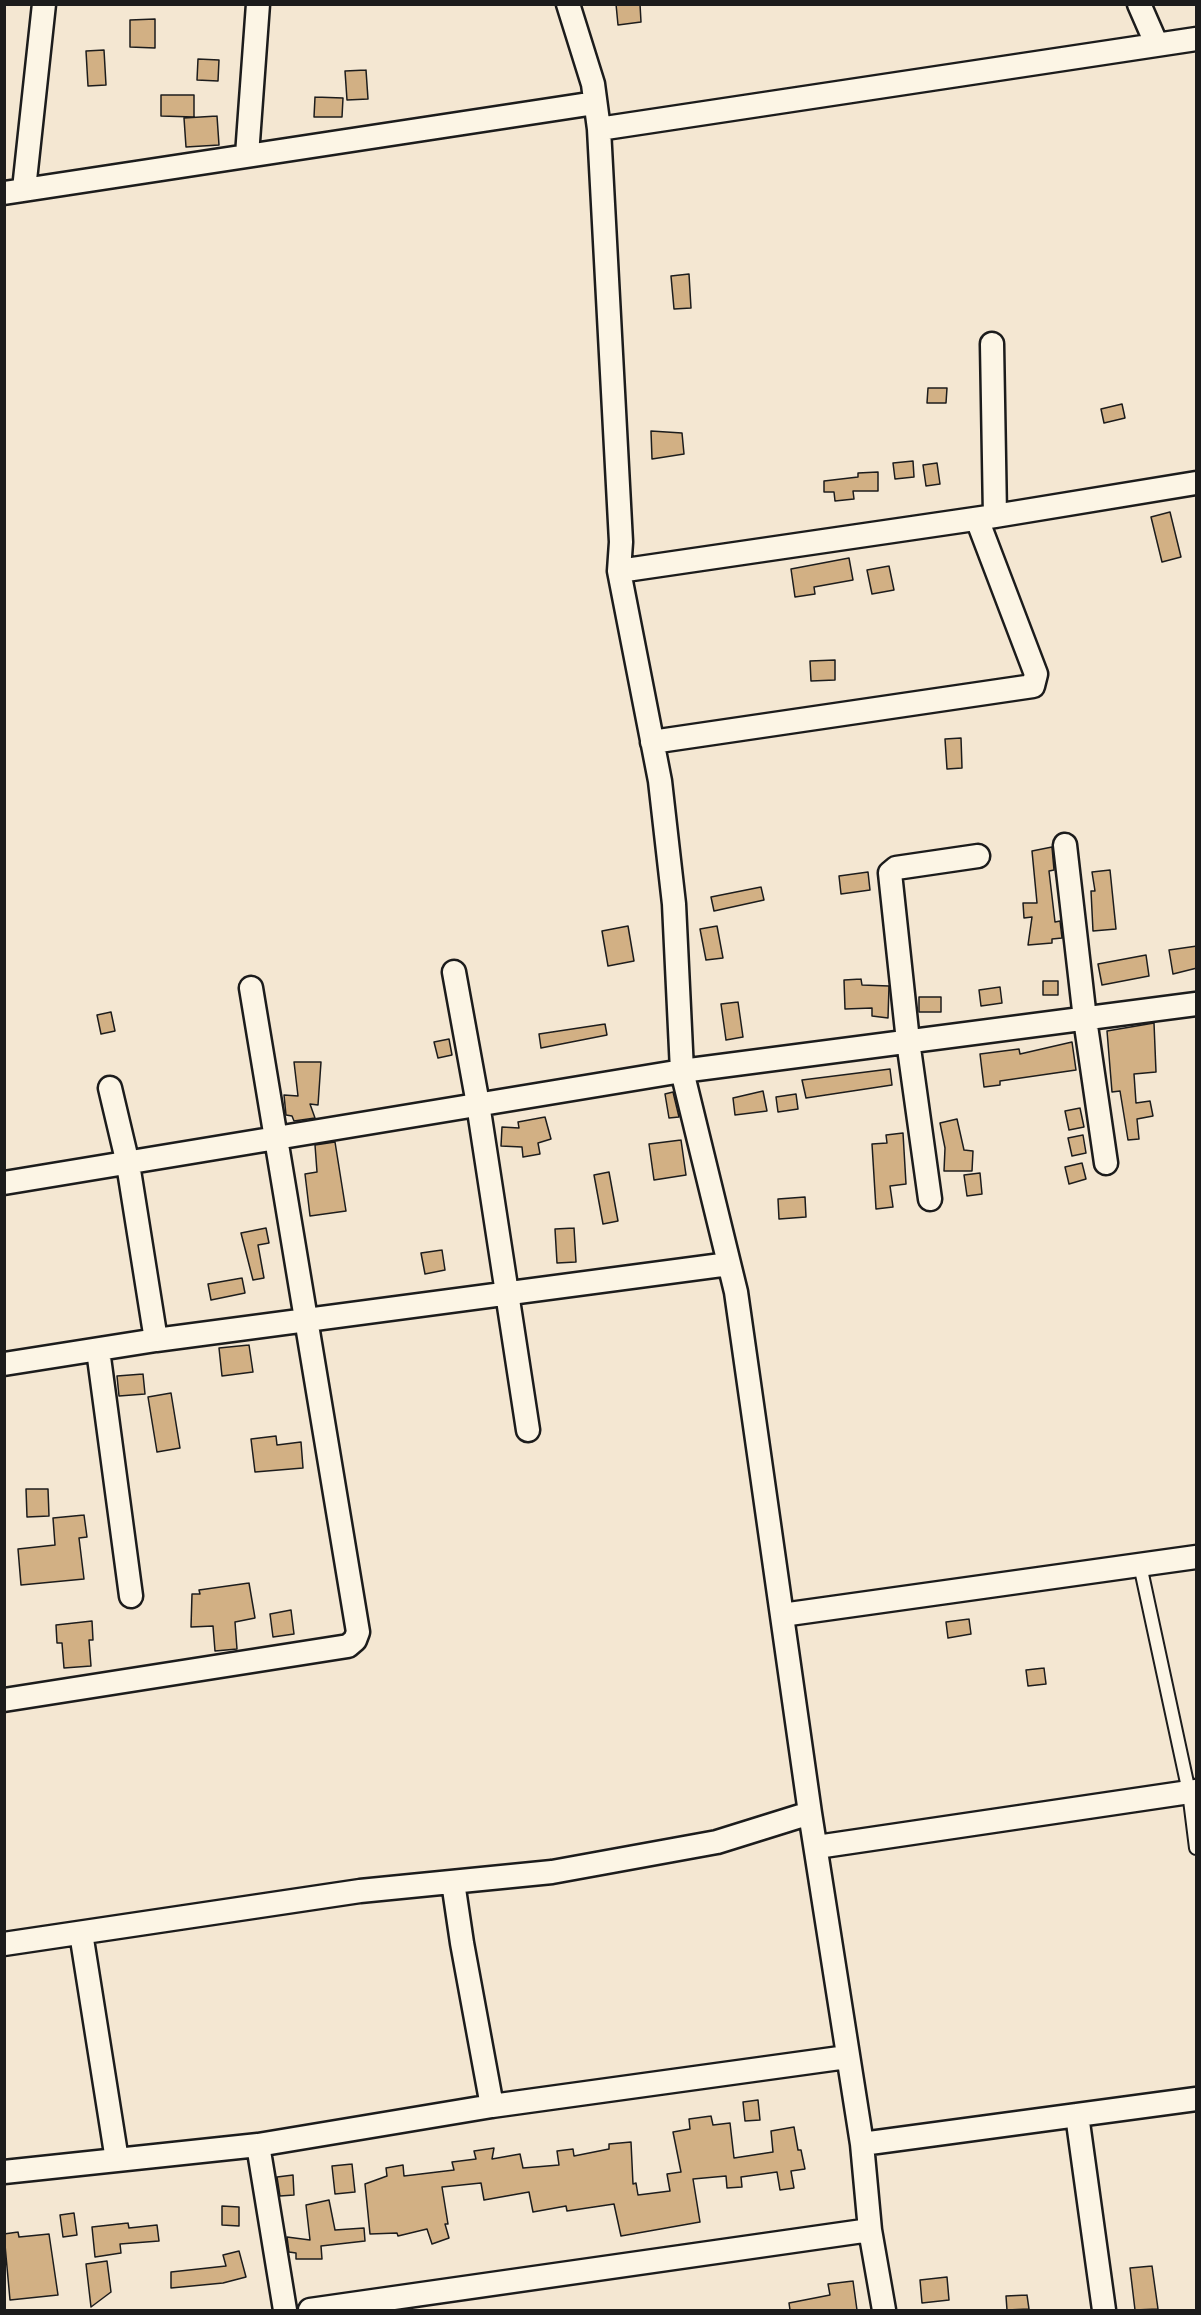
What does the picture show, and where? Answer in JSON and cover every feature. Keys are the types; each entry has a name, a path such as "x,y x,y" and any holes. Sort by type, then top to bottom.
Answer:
{"street":[{"path":"44,4 14,191 595,103"},
{"path":"246,155 258,4"},
{"path":"568,4 593,84 599,129 621,542 619,571 660,781 674,904 682,1071 736,1292 810,1813 862,2144 870,2230 884,2310"},
{"path":"1140,4 1156,43"},
{"path":"599,129 1156,43 1197,39"},
{"path":"652,742 1033,686 1036,674 986,517 992,344"},
{"path":"619,571 986,517 1197,483"},
{"path":"1065,845 1085,1019 1106,1163"},
{"path":"930,1199 908,1041 890,873 896,868 978,856"},
{"path":"454,972 478,1104 528,1430"},
{"path":"4,1700 348,1646 355,1640 358,1632 251,988"},
{"path":"4,1183 682,1071 1197,1004"},
{"path":"110,1088 128,1164 156,1340"},
{"path":"4,1364 156,1340 306,1322 729,1264"},
{"path":"98,1350 131,1596"},
{"path":"782,1615 1197,1557"},
{"path":"817,1847 1193,1792"},
{"path":"4,1944 360,1891 552,1872 717,1842 810,1813"},
{"path":"453,1882 492,2106"},
{"path":"81,1934 117,2160"},
{"path":"4,2172 258,2145 492,2106 847,2057"},
{"path":"862,2144 1197,2099"},
{"path":"1077,2115 1104,2310"},
{"path":"258,2145 285,2310"},
{"path":"310,2310 870,2230"}],"lane":[{"path":"1140,1565 1193,1792 1197,1848"}],"building":[{"path":"616,4 640,4 641,22 618,25"},
{"path":"155,19 155,48 130,47 130,20"},
{"path":"104,50 106,85 88,86 86,51"},
{"path":"198,59 219,60 218,81 197,80"},
{"path":"366,70 368,99 347,100 345,71"},
{"path":"161,95 194,95 194,117 161,116"},
{"path":"315,97 343,98 342,117 314,117"},
{"path":"217,116 219,145 186,147 184,118"},
{"path":"689,274 691,308 674,309 671,276"},
{"path":"928,388 947,388 946,403 927,403"},
{"path":"1122,404 1125,418 1104,423 1101,409"},
{"path":"651,431 682,433 684,454 652,459"},
{"path":"913,461 914,477 895,479 893,463"},
{"path":"937,463 940,484 926,486 923,465"},
{"path":"878,472 878,491 853,491 854,499 835,501 834,492 824,492 824,481 858,477 858,473"},
{"path":"1170,512 1181,557 1162,562 1151,517"},
{"path":"849,558 853,580 814,587 815,594 795,597 791,569"},
{"path":"889,566 894,590 872,594 867,570"},
{"path":"835,660 835,680 811,681 810,661"},
{"path":"961,738 962,768 947,769 945,739"},
{"path":"1052,847 1054,870 1049,871 1055,922 1060,921 1062,938 1052,939 1052,943 1028,945 1032,917 1024,918 1023,903 1037,903 1032,851"},
{"path":"1110,870 1116,929 1093,931 1091,891 1095,891 1092,872"},
{"path":"868,872 870,890 841,894 839,876"},
{"path":"761,887 764,900 714,911 711,897"},
{"path":"628,926 634,961 608,966 602,931"},
{"path":"717,926 723,958 706,960 700,929"},
{"path":"1197,946 1197,968 1173,974 1169,950"},
{"path":"1146,955 1149,976 1102,985 1098,964"},
{"path":"861,979 862,985 889,986 888,1018 872,1016 872,1008 845,1009 844,980"},
{"path":"1043,981 1058,981 1058,995 1043,995"},
{"path":"1000,987 1002,1003 981,1006 979,990"},
{"path":"919,997 941,997 941,1012 919,1012"},
{"path":"738,1002 743,1037 726,1040 721,1004"},
{"path":"111,1012 115,1031 101,1034 97,1015"},
{"path":"1154,1023 1156,1072 1134,1074 1136,1103 1150,1101 1153,1116 1137,1119 1139,1139 1128,1140 1120,1091 1112,1092 1107,1031"},
{"path":"605,1024 607,1035 541,1048 539,1034"},
{"path":"449,1039 452,1055 438,1058 434,1042"},
{"path":"1072,1042 1076,1070 1000,1081 1000,1085 984,1087 980,1054 1019,1049 1020,1054"},
{"path":"294,1062 321,1062 318,1105 310,1104 315,1118 294,1121 292,1116 286,1115 284,1095 298,1096"},
{"path":"890,1069 892,1085 806,1098 802,1080"},
{"path":"763,1091 767,1111 735,1115 733,1098"},
{"path":"673,1092 679,1117 669,1118 665,1094"},
{"path":"796,1094 798,1109 778,1112 776,1097"},
{"path":"1080,1108 1084,1127 1069,1130 1065,1111"},
{"path":"545,1117 551,1139 538,1143 540,1154 523,1157 522,1147 501,1146 502,1127 519,1128 518,1122"},
{"path":"957,1119 964,1150 973,1151 972,1171 944,1171 945,1148 940,1123"},
{"path":"903,1133 906,1184 890,1186 893,1207 876,1209 872,1144 887,1143 886,1135"},
{"path":"1083,1135 1086,1153 1072,1156 1068,1138"},
{"path":"681,1140 686,1175 654,1180 649,1144"},
{"path":"335,1142 346,1211 310,1216 305,1174 317,1172 315,1145"},
{"path":"1082,1163 1086,1179 1069,1184 1065,1167"},
{"path":"609,1172 618,1221 603,1224 594,1175"},
{"path":"980,1173 982,1194 967,1196 964,1175"},
{"path":"805,1197 806,1217 779,1219 778,1199"},
{"path":"266,1228 269,1243 258,1245 264,1278 253,1280 241,1233"},
{"path":"574,1228 576,1262 557,1263 555,1229"},
{"path":"442,1250 445,1270 425,1274 421,1253"},
{"path":"242,1278 245,1293 211,1300 208,1284"},
{"path":"249,1345 253,1372 222,1376 219,1348"},
{"path":"143,1374 145,1394 119,1396 117,1376"},
{"path":"171,1393 180,1448 157,1452 148,1397"},
{"path":"276,1436 277,1445 301,1442 303,1468 255,1472 251,1439"},
{"path":"26,1489 48,1489 49,1516 27,1517"},
{"path":"84,1515 87,1537 79,1538 84,1579 21,1585 18,1549 55,1545 53,1518"},
{"path":"249,1583 255,1618 235,1622 237,1649 215,1651 213,1626 191,1627 192,1594 200,1594 199,1590"},
{"path":"291,1610 294,1634 273,1637 270,1614"},
{"path":"969,1619 971,1634 948,1638 946,1622"},
{"path":"92,1621 93,1640 89,1640 91,1666 64,1668 62,1643 57,1643 56,1625"},
{"path":"1044,1668 1046,1684 1028,1686 1026,1670"},
{"path":"758,2100 760,2120 745,2121 743,2102"},
{"path":"711,2116 713,2125 730,2123 734,2158 773,2152 771,2131 794,2127 798,2150 801,2150 805,2169 791,2171 794,2188 780,2190 777,2172 741,2177 742,2187 727,2188 726,2176 693,2179 700,2222 621,2236 614,2204 567,2211 566,2206 533,2212 529,2192 484,2200 481,2183 442,2187 448,2224 445,2224 449,2238 432,2244 427,2229 398,2236 397,2233 370,2234 365,2184 387,2176 386,2168 403,2165 404,2176 454,2170 452,2162 476,2159 474,2151 494,2148 492,2159 520,2154 523,2168 559,2165 557,2151 573,2149 574,2156 609,2149 609,2144 631,2142 633,2184 636,2183 638,2195 670,2191 667,2174 681,2172 673,2132 690,2129 689,2119"},
{"path":"352,2164 355,2192 335,2194 332,2166"},
{"path":"293,2175 294,2195 280,2196 277,2177"},
{"path":"329,2200 335,2230 364,2228 365,2241 321,2246 322,2259 296,2259 296,2253 289,2252 287,2237 310,2240 306,2205"},
{"path":"222,2206 239,2207 239,2226 222,2225"},
{"path":"74,2213 77,2235 63,2237 60,2215"},
{"path":"128,2223 129,2228 157,2225 159,2241 120,2244 121,2253 95,2257 92,2227"},
{"path":"18,2232 19,2237 49,2234 58,2295 10,2300 4,2234"},
{"path":"239,2251 246,2277 223,2283 171,2288 171,2272 226,2266 223,2255"},
{"path":"107,2261 111,2292 91,2307 86,2264"},
{"path":"1152,2266 1158,2309 1135,2310 1130,2268"},
{"path":"947,2277 949,2300 922,2303 920,2280"},
{"path":"853,2281 857,2310 790,2310 789,2303 830,2295 828,2284"},
{"path":"1027,2295 1029,2309 1007,2310 1006,2296"}]}
